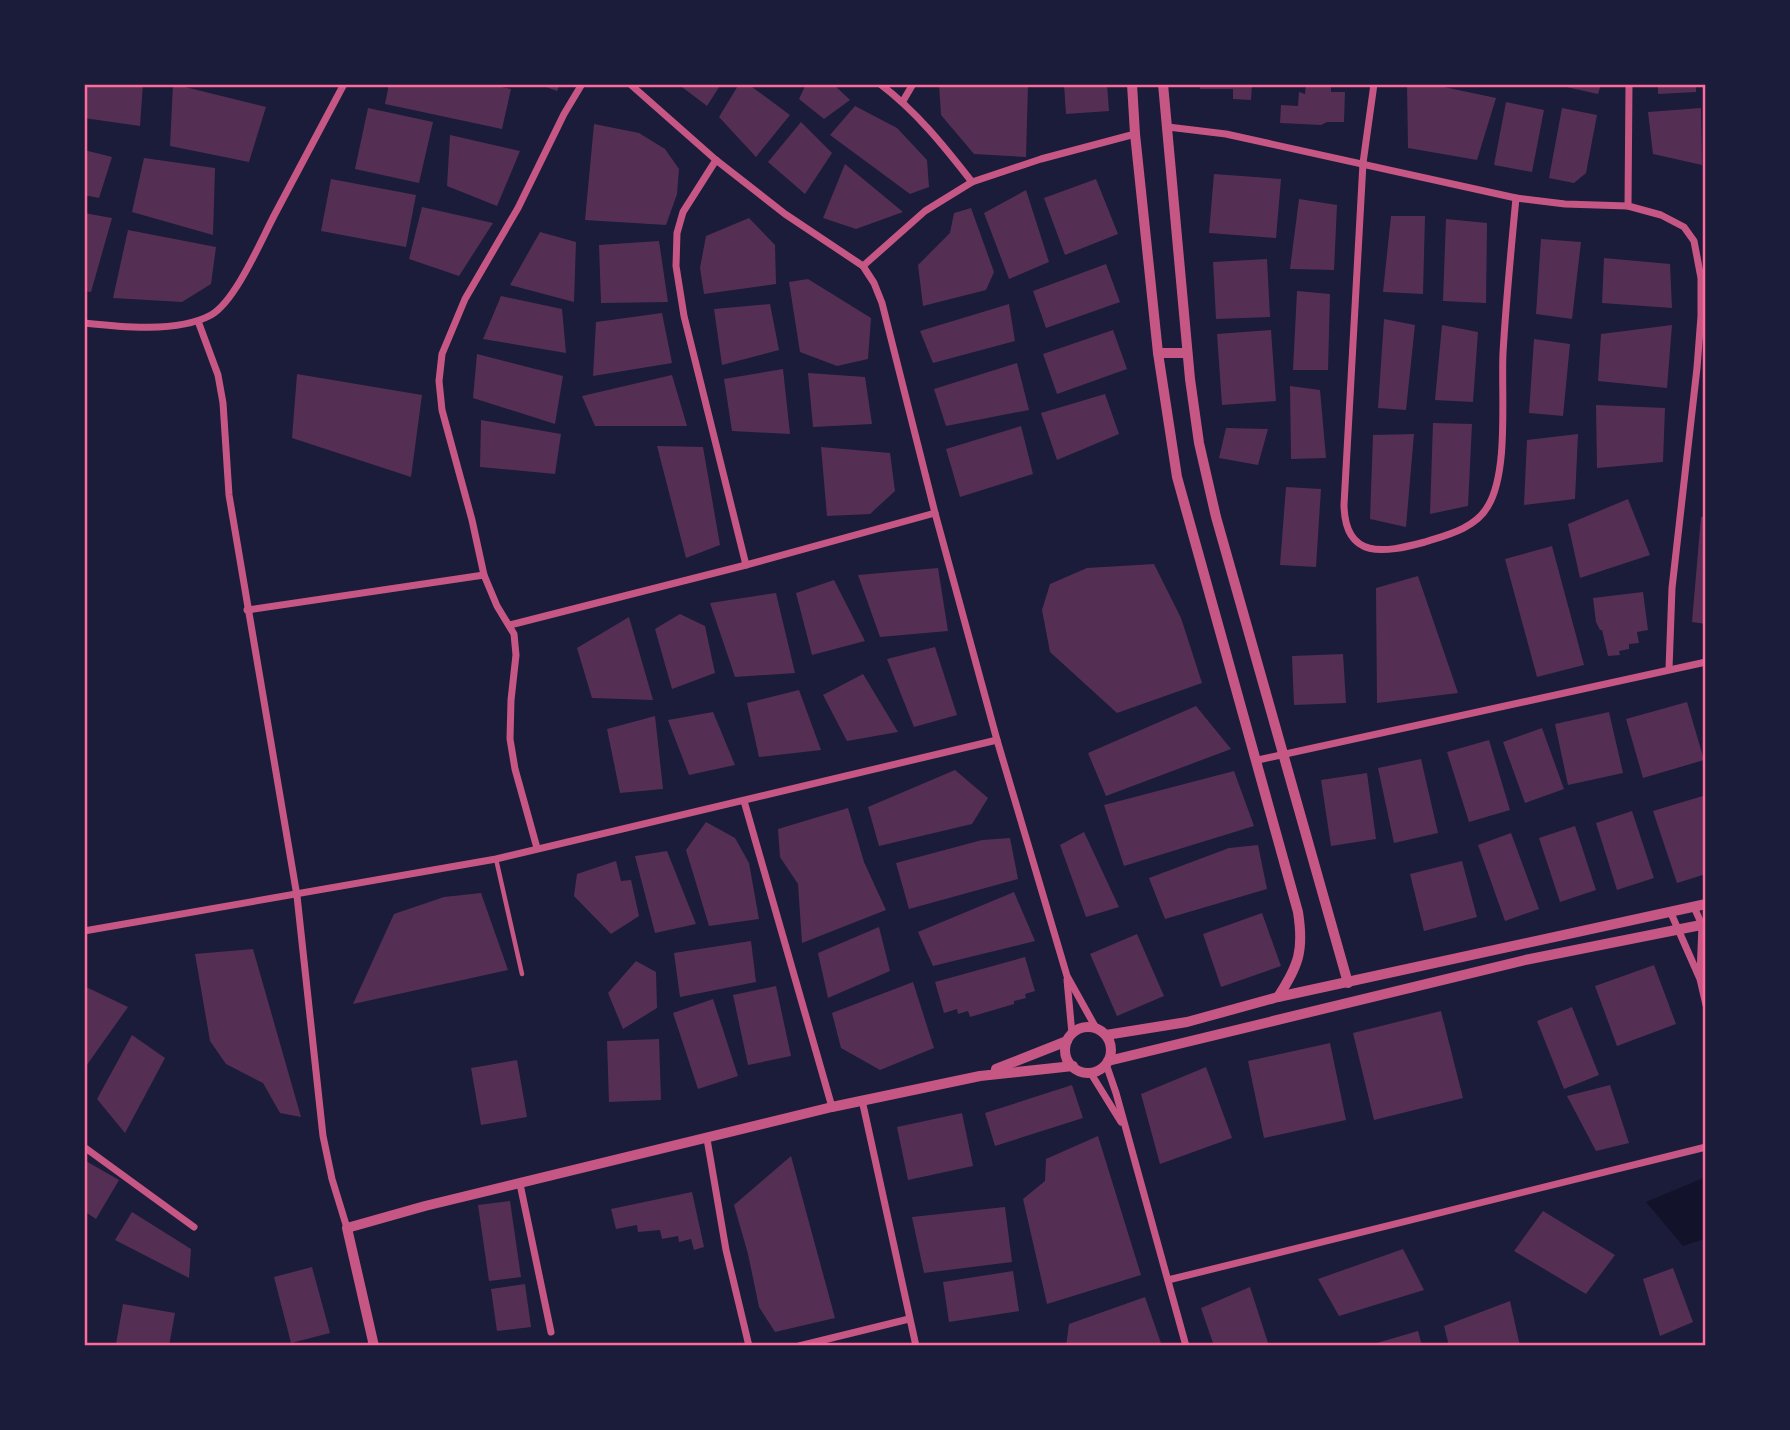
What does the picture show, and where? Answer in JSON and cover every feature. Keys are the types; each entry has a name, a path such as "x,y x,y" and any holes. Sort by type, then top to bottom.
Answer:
{"street":[{"path":"84,323 112,326 167,325 198,321 219,310 246,270 344,84"},
{"path":"537,849 512,753 510,721 516,655 514,634 497,606 484,575 442,410 439,382 442,354 465,299 518,208 564,114 582,84"},
{"path":"630,84 716,160 785,214 863,266 874,283 882,303 996,740 1067,976 1096,1028 1106,1035 1111,1048 1107,1063 1186,1346"},
{"path":"880,84 903,101 972,182"},
{"path":"903,101 913,84"},
{"path":"1132,84 1158,353 1177,477 1258,760 1302,934 1301,955 1293,975 1278,997"},
{"path":"1163,84 1187,353 1199,443 1216,517 1348,983"},
{"path":"1374,84 1363,163 1345,518 1352,538 1370,550 1392,551 1452,533 1483,514 1492,499 1499,472 1503,354 1516,198"},
{"path":"1628,206 1629,84"},
{"path":"1168,127 1226,134 1516,198 1565,204 1628,206 1661,215 1684,227 1694,241 1701,278 1697,368 1672,588 1669,669"},
{"path":"863,266 925,211 972,182 1041,159 1135,134"},
{"path":"716,160 683,212 677,233 676,266 684,316 746,565"},
{"path":"198,321 218,375 223,403 229,495 297,895 323,1136 332,1179 348,1228 374,1346"},
{"path":"1158,353 1187,353"},
{"path":"1697,368 1706,370"},
{"path":"510,625 746,565 935,513"},
{"path":"247,610 484,575"},
{"path":"1258,760 1706,662"},
{"path":"84,932 496,859 996,740"},
{"path":"744,801 832,1107"},
{"path":"1106,1035 1187,1022 1278,997 1706,904"},
{"path":"1694,906 1704,925 1700,979"},
{"path":"1670,911 1700,979 1706,1005"},
{"path":"1067,976 1070,1037 1065,1050 1073,1066 1080,1071 1090,1072 1107,1063 1525,960 1704,925"},
{"path":"980,1076 1087,1027 1096,1028"},
{"path":"348,1228 425,1206 862,1100 980,1076 1073,1066"},
{"path":"1090,1072 1124,1126"},
{"path":"862,1100 916,1346"},
{"path":"707,1139 726,1250 749,1346"},
{"path":"84,1147 194,1227"},
{"path":"1168,1280 1706,1147"},
{"path":"520,1184 551,1332"},
{"path":"799,1346 909,1319"}],"lane":[{"path":"496,859 522,974"}],"shaded area":[{"path":"1706,1177 1706,1238 1683,1246 1646,1202"}],"building":[{"path":"84,84 143,84 140,126 84,118"},
{"path":"173,84 266,107 249,162 170,146"},
{"path":"389,84 487,84 511,89 502,129 385,104"},
{"path":"538,84 560,84 557,91"},
{"path":"678,84 721,84 707,106"},
{"path":"739,84 748,84 790,115 756,157 719,117"},
{"path":"806,84 833,84 850,100 824,119 799,99"},
{"path":"939,84 1028,84 1026,157 974,154 941,115"},
{"path":"1064,84 1107,84 1109,111 1066,114"},
{"path":"1200,84 1252,84 1251,100 1233,99 1233,89 1200,89"},
{"path":"1306,84 1331,84 1331,92 1345,92 1344,122 1327,122 1321,125 1280,123 1281,105 1298,106 1299,92 1305,94"},
{"path":"1407,84 1430,84 1496,98 1477,160 1408,148"},
{"path":"1553,84 1601,84 1598,94"},
{"path":"1658,84 1696,84 1696,92 1658,94"},
{"path":"1506,102 1544,110 1532,172 1494,165"},
{"path":"855,106 897,128 927,160 929,187 910,194 830,135"},
{"path":"368,108 433,122 419,183 355,169"},
{"path":"1562,108 1597,115 1586,173 1574,183 1549,178"},
{"path":"1701,108 1702,165 1653,154 1648,112"},
{"path":"801,122 832,153 805,194 768,162"},
{"path":"594,124 639,133 665,149 679,169 677,194 666,225 585,220"},
{"path":"450,135 520,151 497,206 447,186"},
{"path":"84,150 112,157 99,198 84,195"},
{"path":"144,158 215,168 213,235 132,212"},
{"path":"845,164 903,212 856,229 823,218"},
{"path":"1214,174 1281,179 1276,238 1209,233"},
{"path":"331,179 416,195 406,247 321,231"},
{"path":"1096,179 1118,234 1065,255 1044,198"},
{"path":"1026,190 1049,262 1009,279 984,213"},
{"path":"1299,199 1337,205 1334,270 1290,269"},
{"path":"422,207 493,223 459,276 409,259"},
{"path":"971,208 994,272 986,290 923,306 918,265 950,233 954,213"},
{"path":"84,213 112,218 91,292 84,291"},
{"path":"1391,216 1425,216 1423,294 1383,292"},
{"path":"749,218 775,245 776,284 704,294 700,268 706,236"},
{"path":"1446,219 1487,223 1486,303 1443,301"},
{"path":"128,230 216,247 211,284 182,302 113,298"},
{"path":"540,232 576,242 574,302 510,285"},
{"path":"1541,239 1581,242 1572,319 1536,314"},
{"path":"659,241 668,302 601,303 599,245"},
{"path":"1604,258 1670,264 1672,308 1602,303"},
{"path":"1267,259 1270,317 1216,319 1213,262"},
{"path":"1106,264 1120,302 1046,328 1033,291"},
{"path":"808,279 871,318 868,359 837,366 800,352 789,282"},
{"path":"1297,291 1330,294 1328,370 1293,370"},
{"path":"501,296 562,309 566,353 483,339"},
{"path":"770,304 779,350 722,365 714,309"},
{"path":"1009,304 1015,341 933,363 920,331"},
{"path":"662,313 672,363 593,376 596,322"},
{"path":"1384,319 1415,325 1406,410 1378,408"},
{"path":"1442,325 1478,332 1473,402 1435,400"},
{"path":"1672,325 1667,388 1598,381 1601,334"},
{"path":"1113,330 1127,369 1057,394 1043,354"},
{"path":"1271,330 1276,401 1222,405 1217,334"},
{"path":"1534,339 1570,344 1563,416 1529,413"},
{"path":"477,354 563,376 555,424 473,398"},
{"path":"1017,363 1029,410 946,426 934,389"},
{"path":"783,369 790,434 732,431 724,379"},
{"path":"808,373 865,377 872,424 813,427"},
{"path":"297,374 422,395 411,477 292,438"},
{"path":"672,375 687,426 595,426 582,396"},
{"path":"1290,386 1320,390 1326,458 1291,459"},
{"path":"1105,394 1119,434 1057,460 1041,413"},
{"path":"1596,405 1665,408 1663,462 1597,468"},
{"path":"481,420 561,434 555,474 480,467"},
{"path":"1433,423 1472,424 1468,506 1430,514"},
{"path":"1021,426 1033,474 960,497 946,449"},
{"path":"1226,428 1268,429 1258,465 1219,458"},
{"path":"1414,434 1406,527 1370,519 1373,435"},
{"path":"1578,434 1575,499 1524,505 1527,440"},
{"path":"657,446 703,447 720,545 686,558"},
{"path":"821,447 890,453 895,491 870,514 827,516"},
{"path":"1286,487 1321,489 1316,567 1280,565"},
{"path":"1628,499 1650,555 1580,578 1568,524"},
{"path":"1706,516 1706,624 1692,622 1701,517"},
{"path":"1552,546 1584,665 1537,677 1505,559"},
{"path":"1154,564 1181,618 1202,683 1117,713 1050,652 1042,610 1050,584 1087,568"},
{"path":"938,568 948,631 880,637 858,575"},
{"path":"1418,576 1458,693 1377,703 1376,588"},
{"path":"834,580 865,641 812,655 796,593"},
{"path":"1643,592 1648,630 1637,632 1639,643 1629,644 1629,649 1619,651 1620,655 1608,656 1602,630 1596,622 1593,598"},
{"path":"776,593 795,673 735,677 710,603"},
{"path":"680,614 705,626 715,673 672,689 655,629"},
{"path":"629,617 653,700 592,698 577,648"},
{"path":"935,647 957,715 914,727 887,659"},
{"path":"1343,654 1346,703 1294,705 1292,656"},
{"path":"863,674 898,732 847,741 823,695"},
{"path":"799,690 821,750 759,757 747,703"},
{"path":"1687,702 1704,760 1643,778 1626,719"},
{"path":"1196,706 1231,749 1106,796 1088,753"},
{"path":"713,712 735,765 689,775 668,720"},
{"path":"1609,712 1623,773 1568,785 1555,724"},
{"path":"655,716 663,789 620,793 607,729"},
{"path":"1542,728 1564,789 1525,803 1503,742"},
{"path":"1489,740 1510,810 1469,822 1447,752"},
{"path":"1421,759 1438,833 1394,843 1378,768"},
{"path":"955,770 988,798 972,824 879,846 868,807"},
{"path":"1234,771 1254,826 1124,866 1104,805"},
{"path":"1367,773 1376,839 1331,846 1321,780"},
{"path":"1706,795 1706,874 1677,883 1653,811"},
{"path":"848,808 864,862 886,910 802,943 798,884 780,857 778,829"},
{"path":"1632,811 1654,878 1617,890 1596,823"},
{"path":"706,822 735,838 749,863 759,919 709,926 686,850"},
{"path":"1575,826 1596,890 1560,902 1539,838"},
{"path":"1084,832 1119,907 1086,917 1060,845"},
{"path":"1511,833 1539,909 1505,921 1478,845"},
{"path":"1010,838 1018,879 909,909 896,863 982,840"},
{"path":"1258,845 1267,889 1165,919 1149,878 1229,848"},
{"path":"667,851 696,924 655,933 635,856"},
{"path":"616,861 621,881 631,880 639,916 611,934 574,896 577,874"},
{"path":"1462,861 1477,917 1424,931 1410,874"},
{"path":"1014,892 1035,941 933,966 918,932"},
{"path":"481,893 508,970 353,1004 394,914 444,897"},
{"path":"1262,913 1281,966 1221,987 1203,934"},
{"path":"879,927 890,971 828,998 818,953"},
{"path":"1137,934 1164,996 1117,1016 1090,954"},
{"path":"751,941 756,982 680,997 674,953"},
{"path":"253,949 301,1117 280,1113 263,1083 226,1064 210,1041 195,954"},
{"path":"1025,957 1035,991 1025,994 1026,998 970,1017 968,1011 958,1014 957,1009 944,1013 935,982"},
{"path":"636,961 656,972 657,1008 623,1029 608,993"},
{"path":"1654,965 1676,1024 1617,1046 1595,986"},
{"path":"913,982 934,1048 880,1070 841,1048 832,1013"},
{"path":"84,986 128,1007 84,1069"},
{"path":"776,986 791,1056 748,1065 733,995"},
{"path":"713,999 738,1076 698,1089 673,1013"},
{"path":"1572,1007 1599,1075 1564,1089 1537,1021"},
{"path":"1441,1011 1463,1098 1374,1120 1353,1033"},
{"path":"132,1035 165,1058 125,1133 97,1099"},
{"path":"659,1039 661,1100 609,1102 607,1041"},
{"path":"1330,1043 1346,1120 1264,1138 1248,1061"},
{"path":"517,1060 527,1117 481,1125 471,1068"},
{"path":"1206,1067 1232,1138 1160,1164 1141,1094"},
{"path":"1072,1085 1083,1118 995,1146 985,1113"},
{"path":"1610,1085 1629,1143 1596,1151 1567,1096"},
{"path":"962,1113 973,1166 908,1180 897,1127"},
{"path":"1098,1136 1141,1275 1047,1304 1023,1199 1045,1181 1046,1159"},
{"path":"791,1156 835,1318 775,1332 759,1307 734,1205"},
{"path":"84,1160 119,1180 96,1219 84,1211"},
{"path":"692,1192 704,1247 694,1250 691,1239 679,1242 678,1236 662,1239 660,1230 638,1232 637,1225 616,1229 611,1209"},
{"path":"510,1201 521,1277 489,1281 478,1205"},
{"path":"1005,1207 1012,1262 924,1273 912,1217"},
{"path":"1543,1211 1615,1255 1586,1294 1514,1251"},
{"path":"132,1212 191,1249 189,1278 115,1240"},
{"path":"1403,1249 1424,1290 1339,1316 1318,1279"},
{"path":"312,1267 330,1333 291,1343 274,1277"},
{"path":"1673,1268 1693,1322 1660,1336 1643,1279"},
{"path":"1013,1271 1019,1311 949,1322 943,1282"},
{"path":"525,1284 531,1327 497,1331 491,1289"},
{"path":"1250,1287 1269,1346 1214,1346 1201,1308"},
{"path":"1145,1297 1162,1346 1066,1346 1069,1324"},
{"path":"1510,1301 1520,1346 1449,1346 1444,1326"},
{"path":"123,1304 175,1313 169,1346 116,1344"},
{"path":"1418,1331 1422,1346 1370,1346 1370,1345"}]}
